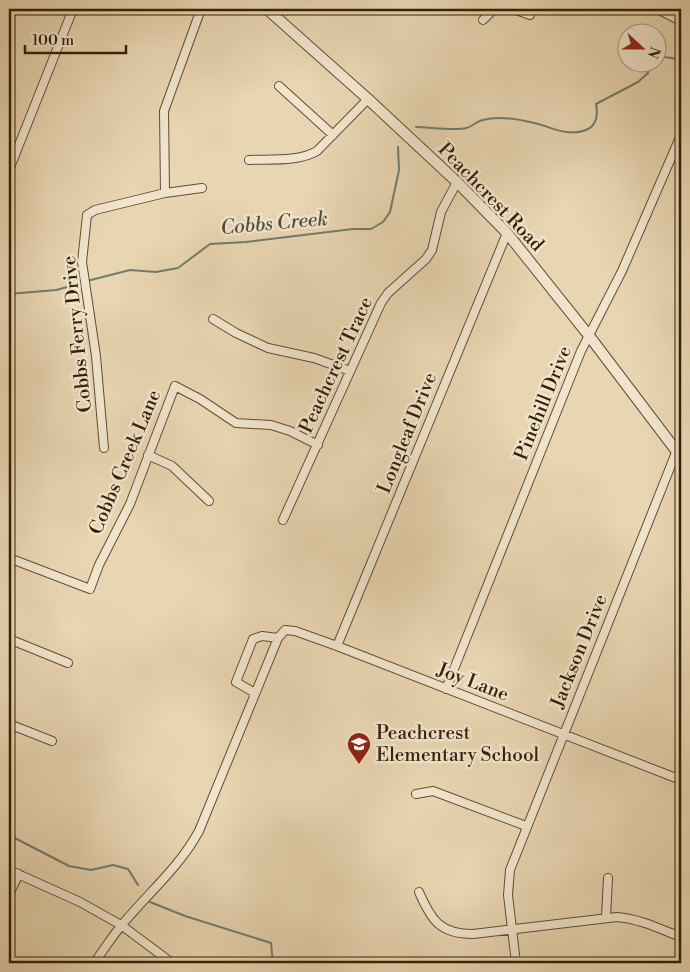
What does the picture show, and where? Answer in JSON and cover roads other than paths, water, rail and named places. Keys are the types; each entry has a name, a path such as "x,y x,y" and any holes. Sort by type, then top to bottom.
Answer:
{"street":[{"path":"9,170 73,9"},
{"path":"165,193 164,111 201,9"},
{"name":"Peachcrest Road","path":"267,9 457,182 507,233 590,337 679,454"},
{"path":"483,20 494,9"},
{"path":"513,9 530,15"},
{"path":"657,9 681,21"},
{"path":"279,86 333,135"},
{"path":"249,160 294,158 310,155 317,151 368,99"},
{"name":"Pinehill Drive","path":"446,689 581,351 590,337 622,271 681,135"},
{"name":"Peachcrest Trace","path":"283,520 380,303 388,293 426,259 432,250 441,212 457,182"},
{"name":"Cobbs Ferry Drive","path":"104,448 96,350 82,262 87,214 95,210 165,193 202,188"},
{"name":"Longleaf Drive","path":"337,646 507,233"},
{"path":"213,319 236,333 268,348 314,358 350,371"},
{"name":"Cobbs Creek Lane","path":"9,558 90,589 105,552 130,504 175,386 200,399 236,423 271,424 318,445"},
{"name":"Jackson Drive","path":"516,963 508,895 510,870 526,826 679,454 681,440"},
{"path":"148,455 172,466 210,501"},
{"name":"Joy Lane","path":"278,638 285,630 295,631 681,780"},
{"path":"94,963 121,925 190,847 199,831 278,638 262,636 253,639 236,682 255,693"},
{"path":"9,639 68,663"},
{"path":"9,724 52,741"},
{"path":"416,794 433,791 526,826"},
{"path":"9,870 80,902 121,925 172,963"},
{"path":"9,894 19,874"},
{"path":"606,917 608,878"},
{"path":"419,892 432,918 441,926 451,931 473,934 606,917 629,918 681,937"}],"waterway":[{"name":"Cobbs Creek","path":"668,58 677,59 681,56"},
{"name":"Cobbs Creek","path":"416,127 461,129 488,119 500,118 525,121 565,132 579,132 590,128 595,123 597,116 596,104 638,82 648,72"},
{"name":"Cobbs Creek","path":"87,281 130,270 156,272 178,268 210,244 246,242 353,229 371,229 383,222 390,212 399,170 398,147"},
{"name":"Cobbs Creek","path":"9,294 56,290 82,283"},
{"path":"9,835 69,866 91,870 113,865 128,869 138,885"},
{"path":"150,902 185,916 271,943 273,963"}],"place":[{"name":"Peachcrest Elementary School","path":"359,765"}]}
